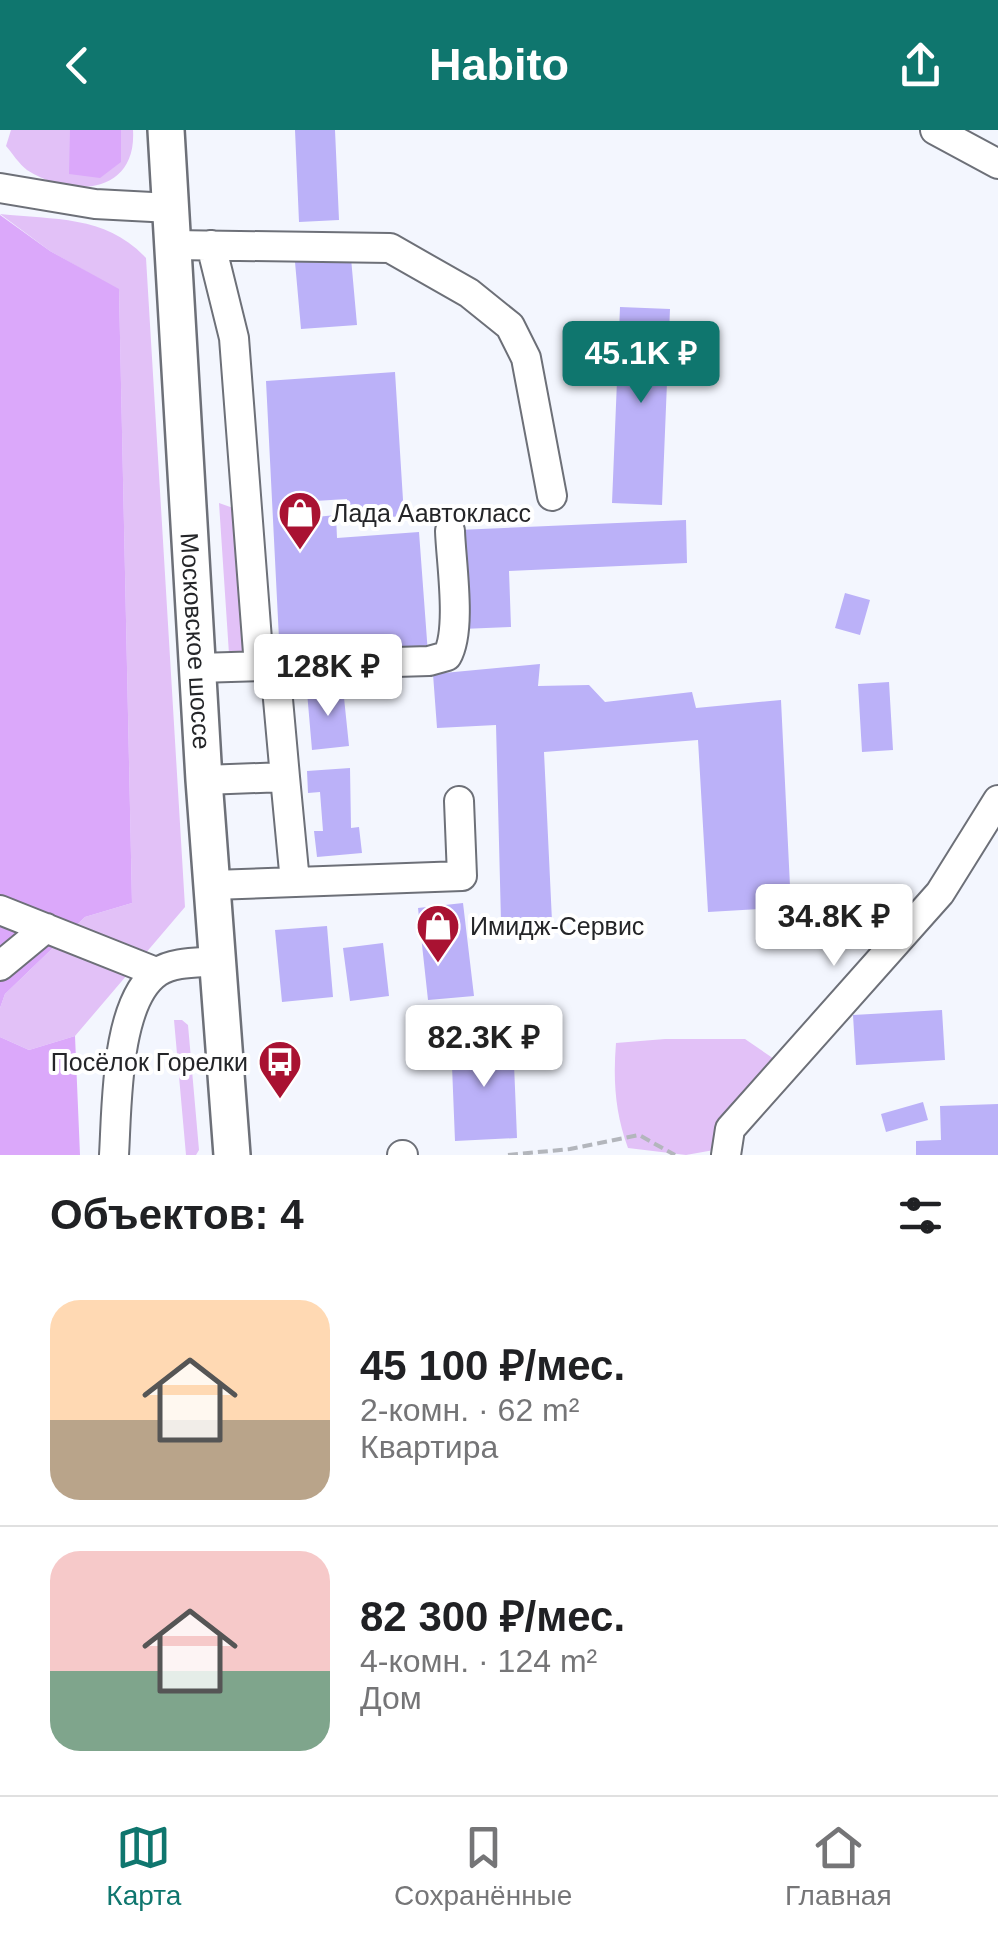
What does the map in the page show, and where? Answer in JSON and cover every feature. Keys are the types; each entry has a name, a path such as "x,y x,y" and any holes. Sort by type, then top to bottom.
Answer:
{"main road":[{"name":"Московское шоссе","path":"166,130 204,780 232,1155"}],"street":[{"path":"935,130 998,164"},
{"path":"0,188 95,204 171,208"},
{"path":"211,244 234,338 267,666 285,776 295,882"},
{"path":"174,245 390,248 469,293 510,326 526,358 552,496"},
{"path":"198,668 429,661 447,656 454,626 450,531"},
{"path":"204,780 285,776"},
{"path":"726,1155 730,1129 940,894 998,800"},
{"path":"213,885 462,876 459,801"},
{"path":"0,910 156,972"},
{"path":"0,966 46,928"},
{"path":"114,1155 120,1051 146,983 169,966 219,961"}],"path":[{"path":"508,1155 570,1149 639,1135 675,1155"}],"shaded area":[{"path":"11,130 133,130 131,152 124,168 113,179 98,185 62,185 21,165 6,146"},
{"path":"70,130 121,130 121,162 100,178 69,174"},
{"path":"0,214 60,219 97,227 130,244 146,258 185,907 75,1036 29,1050 0,1037 0,1008 5,994 85,917 132,903 119,290 50,251"},
{"path":"0,215 50,251 119,289 132,903 85,917 5,994 0,1008"},
{"path":"219,503 236,509 245,649 242,657 229,654"},
{"path":"174,1020 188,1025 199,1150 196,1155 186,1155"},
{"path":"75,1036 80,1155 0,1155 0,1037 29,1050"},
{"path":"745,1039 777,1061 714,1150 686,1155 628,1148 616,1096 616,1043"}],"building":[{"path":"295,130 335,130 339,220 299,222"},
{"path":"351,258 357,325 301,329 295,262"},
{"path":"620,307 670,309 662,505 612,503"},
{"path":"395,372 404,516 349,520 347,499 315,501 316,517 336,515 337,538 419,532 428,654 297,657 279,639 266,381"},
{"path":"686,520 687,563 509,571 511,627 462,629 458,530"},
{"path":"845,593 870,600 860,635 835,628"},
{"path":"540,664 538,686 589,685 605,702 692,692 696,708 781,700 791,907 708,912 698,740 544,752 552,921 501,921 496,725 437,728 433,674"},
{"path":"889,682 893,750 862,752 858,684"},
{"path":"343,688 349,746 312,750 307,692"},
{"path":"350,768 351,828 359,827 362,853 317,857 314,831 323,831 320,792 308,793 307,771"},
{"path":"463,903 474,996 428,1000 418,908"},
{"path":"327,926 333,997 282,1002 275,930"},
{"path":"383,943 389,996 350,1001 343,948"},
{"path":"942,1010 945,1060 856,1065 853,1015"},
{"path":"513,1039 517,1138 455,1141 451,1041"},
{"path":"923,1102 928,1120 886,1132 881,1114"},
{"path":"998,1104 998,1155 916,1155 916,1141 941,1140 940,1106"}],"place":[{"name":"Лада Аавтокласс","path":"300,551"},
{"name":"Имидж-Сервис","path":"438,964"},
{"name":"Посёлок Горелки","path":"280,1100"}]}
